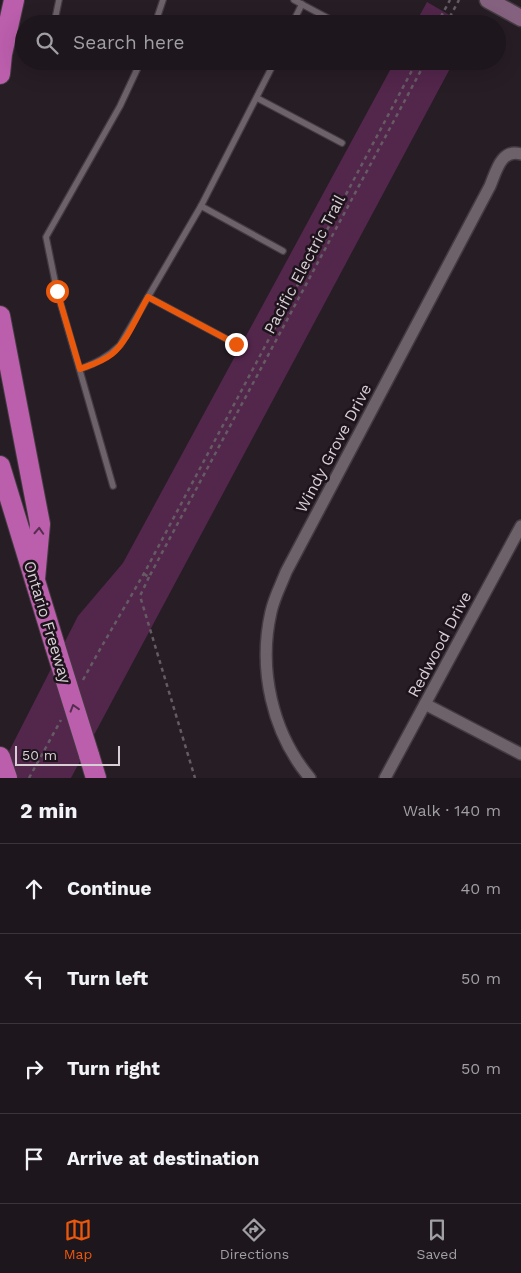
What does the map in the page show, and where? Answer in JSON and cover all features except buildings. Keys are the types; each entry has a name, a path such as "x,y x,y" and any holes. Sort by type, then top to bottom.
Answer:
{"highway":[{"path":"0,74 2,54 14,0"},
{"path":"0,316 40,524 35,579"},
{"name":"Ontario Freeway","path":"0,466 96,778"},
{"path":"0,757 7,778"}],"main road":[{"path":"488,0 521,18"}],"street":[{"name":"Windy Grove Drive","path":"310,778 301,768 281,733 270,695 267,647 272,611 286,572 490,186 499,164 507,154 518,153"},
{"name":"Redwood Drive","path":"385,778 521,526"},
{"path":"425,704 521,754"}],"lane":[{"path":"56,15 59,0"},
{"path":"158,15 163,0"},
{"path":"294,0 322,15"},
{"path":"296,15 302,4"},
{"path":"113,486 57,291 46,237 120,106 137,70"},
{"path":"80,369 98,362 116,349 201,206 270,70"},
{"path":"256,98 342,144"},
{"path":"201,206 283,251"},
{"path":"148,297 236,344"}],"path":[{"path":"442,15 450,0"},
{"path":"451,15 459,0"},
{"name":"Pacific Electric Trail","path":"80,685 144,574 412,70"},
{"name":"Pacific Electric Trail","path":"194,778 140,596 421,70"},
{"path":"144,574 149,577"},
{"path":"29,778 62,718"}],"shaded area":[{"path":"427,2 449,15 420,15"},
{"path":"390,70 449,70 71,778 0,778 0,769 78,616 123,563"}],"route":[{"path":"57,291 80,369 112,354 120,345 148,297 236,344"}]}
